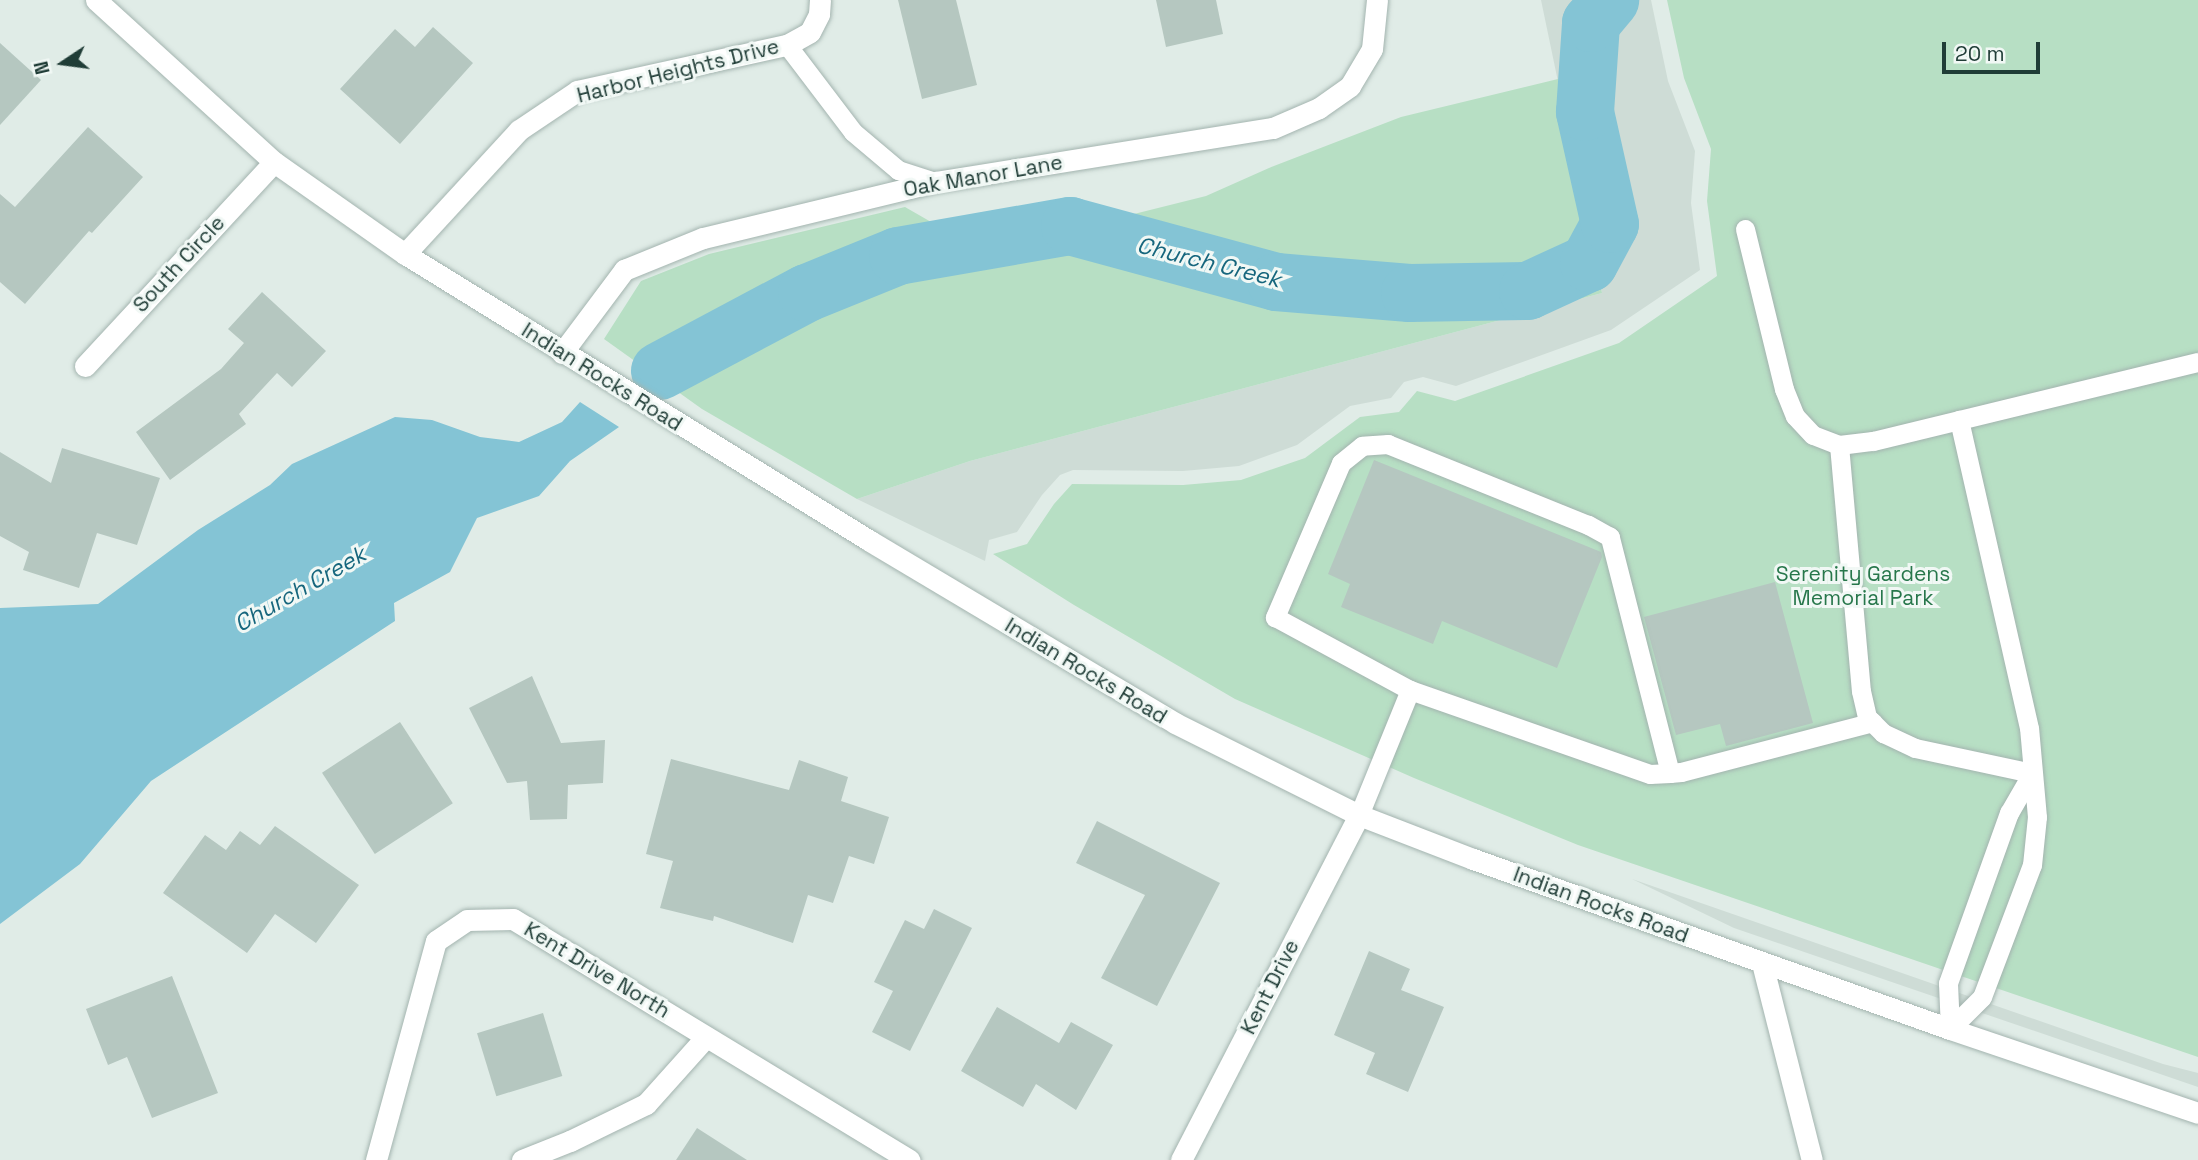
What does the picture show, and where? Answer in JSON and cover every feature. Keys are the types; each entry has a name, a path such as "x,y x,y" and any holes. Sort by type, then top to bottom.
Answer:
{"street":[{"name":"Indian Rocks Road","path":"96,0 274,162 405,254 562,353 1175,723 1359,815 1762,963 2198,1113"},
{"name":"Harbor Heights Drive","path":"405,254 519,130 577,91 787,45 810,32 820,14 820,0"},
{"name":"Oak Manor Lane","path":"562,353 624,271 703,238 935,182 1273,128 1319,108 1350,86 1372,49 1377,0"},
{"name":"South Circle","path":"85,366 274,162"},
{"name":"Kent Drive","path":"1181,1160 1359,815"},
{"name":"Kent Drive North","path":"376,1160 436,941 467,920 513,919 910,1160"},
{"path":"1762,963 1812,1160"},
{"path":"522,1160 570,1141 646,1104 706,1037"}],"lane":[{"path":"787,45 853,132 898,170 935,182"},
{"path":"1745,229 1784,389 1791,407 1813,435 1839,445 1873,441 2198,362"},
{"path":"1950,1029 1982,997 2032,865 2037,817 2029,728 1959,420"},
{"path":"1670,773 1610,537 1588,525 1388,444 1363,446 1341,463 1275,617 1410,690 1650,774 1670,773 1873,722"},
{"path":"1839,445 1861,691 1867,717 1883,733 1915,748 2032,773"},
{"path":"1359,815 1410,690"},
{"path":"1950,1029 1948,983 2009,813 2032,773"}],"shaded area":[{"path":"1541,0 1651,0 1668,81 1695,151 1691,203 1700,270 1611,330 1456,386 1423,377 1404,382 1391,398 1350,406 1297,445 1239,466 1183,471 1073,470 1060,475 1042,495 1017,532 989,540 985,561 857,499 970,461 1602,293"},
{"path":"1632,879 2163,1064 2198,1073 2198,1087 1734,928"}],"green space":[{"name":"Serenity Gardens Memorial Park","path":"1667,0 2198,0 2198,1057 1578,845 1414,778 1235,699 1074,605 993,554 1027,544 1054,504 1072,484 1183,485 1241,480 1305,458 1360,417 1399,412 1417,391 1455,401 1619,343 1717,276 1707,201 1711,149 1684,78"},
{"path":"1558,79 1602,293 970,461 857,499 702,409 604,339 641,281 709,254 905,207 959,238 1082,227 1206,196 1269,168 1401,117"}],"water":[{"path":"580,402 619,427 570,461 539,496 477,518 450,572 394,603 395,621 151,781 80,864 0,924 0,608 98,604 198,530 270,485 292,464 395,417 432,420 480,437 519,442 562,422"}],"building":[{"path":"898,0 956,0 977,85 922,99"},
{"path":"1156,0 1216,0 1223,34 1166,47"},
{"path":"433,27 473,63 400,144 340,89 395,29 415,47"},
{"path":"0,43 41,80 0,125"},
{"path":"88,127 143,177 92,233 89,231 25,304 0,282 0,194 15,207"},
{"path":"262,292 326,351 292,387 277,373 239,414 246,424 170,480 136,432 221,369 244,343 228,329"},
{"path":"62,448 160,478 137,545 97,533 79,588 23,570 29,552 0,536 0,452 51,483"},
{"path":"1374,460 1601,552 1602,557 1557,668 1442,621 1433,644 1341,607 1350,584 1328,574"},
{"path":"1775,582 1813,723 1726,746 1720,724 1676,735 1644,617"},
{"path":"532,676 561,743 605,740 603,783 568,785 567,819 530,820 527,781 507,783 469,708"},
{"path":"400,722 453,803 375,854 322,773"},
{"path":"671,759 789,790 799,760 848,777 841,801 889,817 874,864 849,856 833,903 808,895 793,943 714,916 713,921 660,908 673,861 646,854"},
{"path":"1097,821 1220,883 1157,1006 1101,978 1145,895 1076,863"},
{"path":"275,826 359,885 316,943 275,914 247,953 163,893 205,835 226,850 240,831 260,845"},
{"path":"934,909 972,928 910,1051 872,1032 893,991 874,982 905,920 924,929"},
{"path":"1369,951 1410,969 1401,990 1444,1007 1408,1092 1366,1074 1375,1053 1334,1035"},
{"path":"172,976 218,1093 152,1118 127,1057 108,1065 86,1009"},
{"path":"997,1007 1059,1043 1071,1022 1113,1045 1076,1110 1036,1084 1023,1107 961,1071"},
{"path":"543,1013 562,1076 496,1096 477,1033"},
{"path":"697,1128 747,1160 676,1160"}],"waterway":[{"name":"Church Creek","path":"660,371 807,293 898,256 1070,226 1276,282 1410,293 1528,291 1589,263 1610,224 1585,112 1591,23 1610,0"}]}
